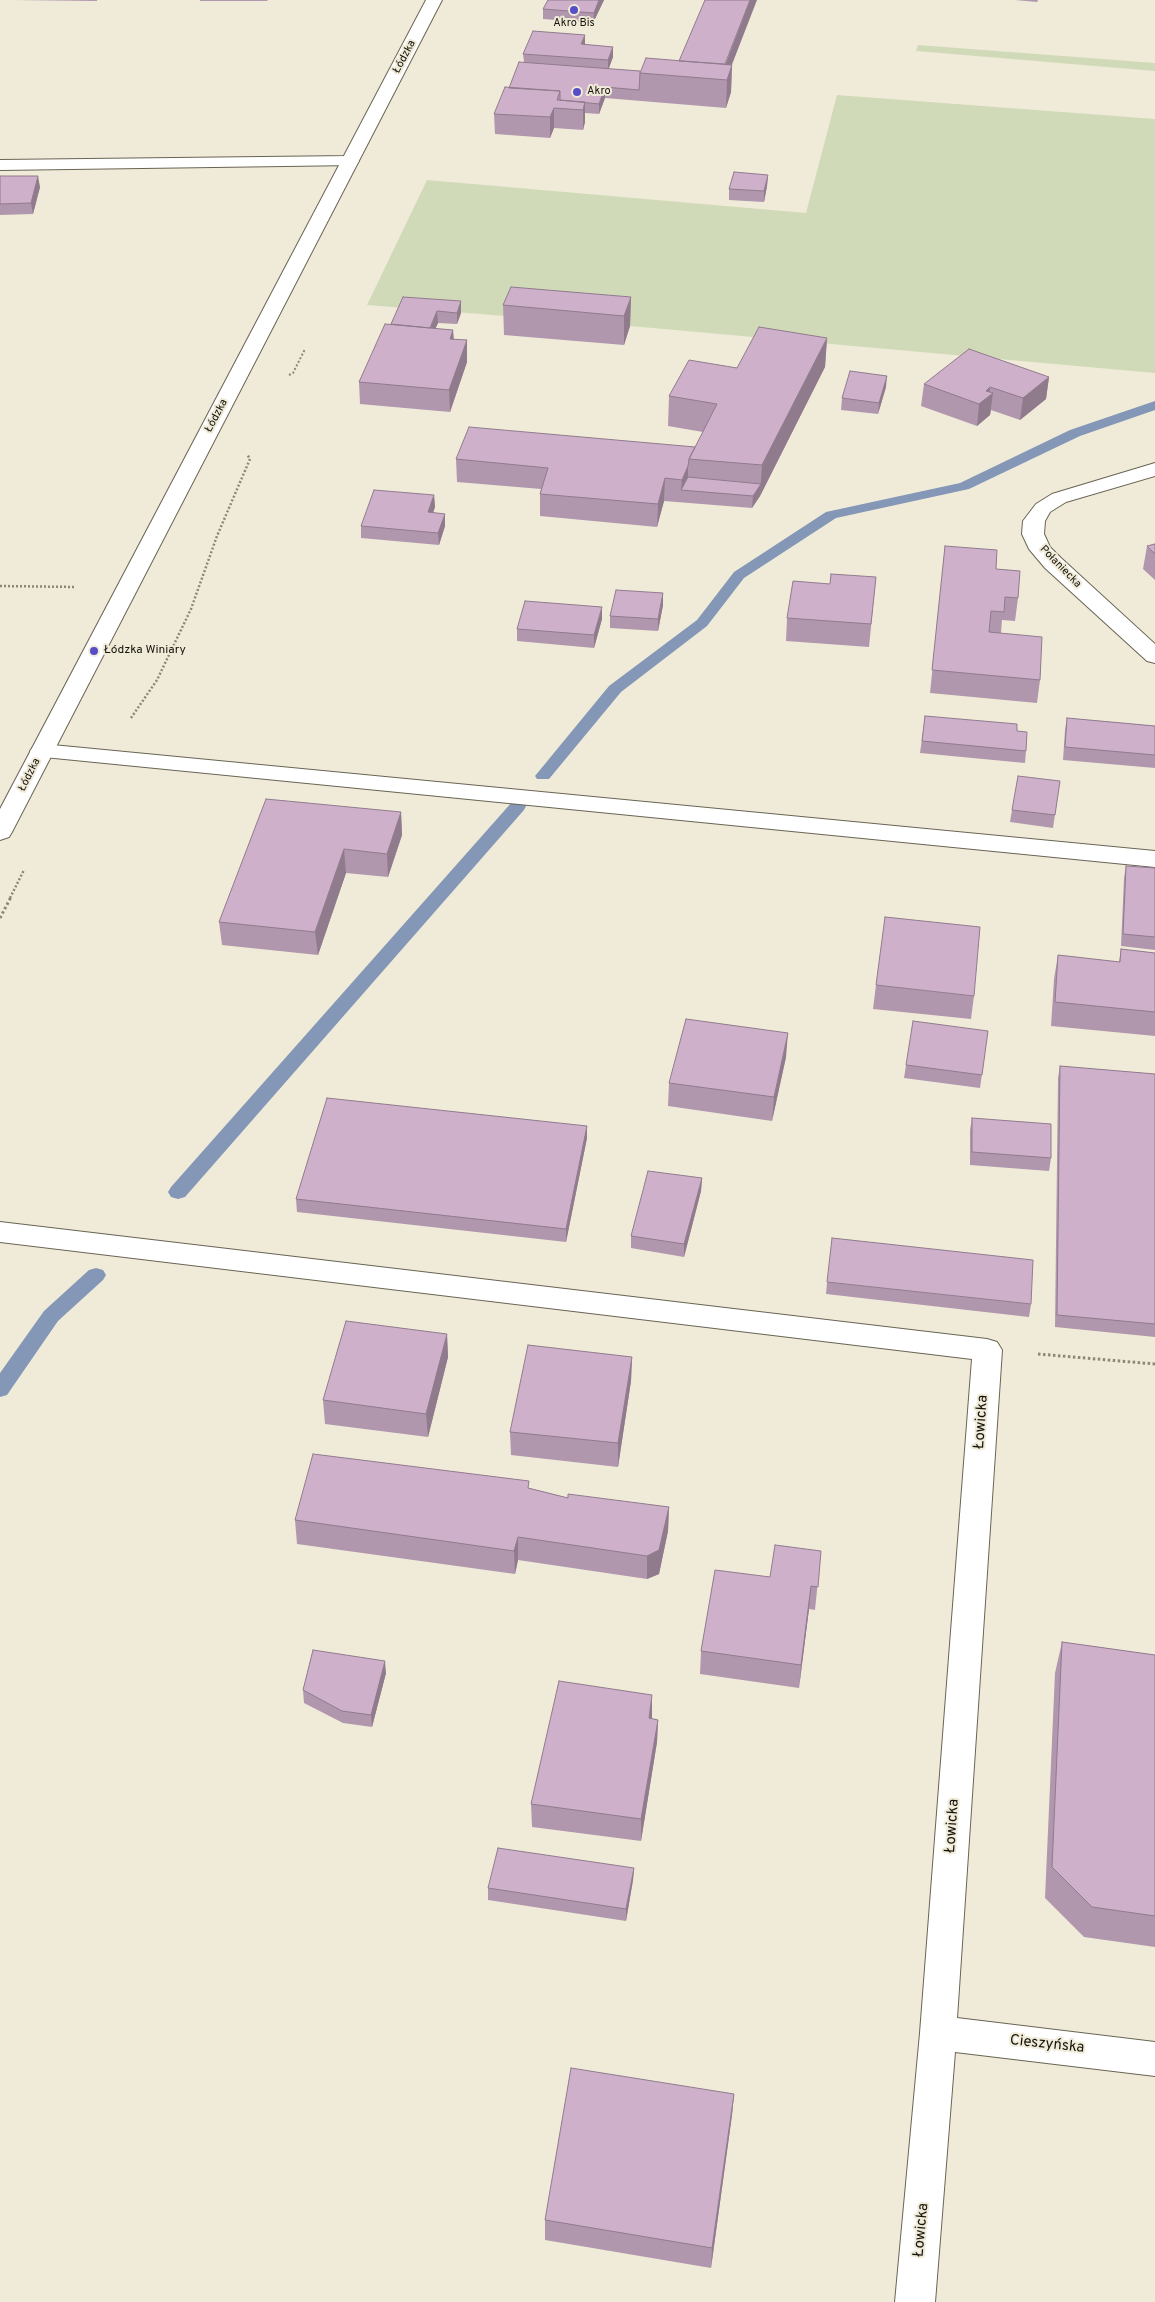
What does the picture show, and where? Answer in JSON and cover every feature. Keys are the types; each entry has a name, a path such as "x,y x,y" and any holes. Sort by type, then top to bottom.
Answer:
{"main road":[{"name":"Łódzka","path":"0,832 434,0"},
{"path":"0,166 350,161"},
{"name":"Połaniecka","path":"1155,469 1058,498 1043,508 1034,520 1033,534 1040,548 1053,563 1155,656"},
{"path":"42,751 1155,859"},
{"path":"0,1232 987,1350"},
{"name":"Łowicka","path":"915,2302 938,2033 987,1350"},
{"name":"Cieszyńska","path":"938,2033 1155,2059"}],"path":[{"path":"0,586 127,589"},
{"path":"987,1350 1155,1364"}],"green space":[{"path":"918,45 1155,63 1155,71 916,51"},
{"path":"837,95 1155,119 1155,373 630,326 367,305 427,180 806,213"}],"building":[{"path":"548,0 599,0 594,13 543,9"},
{"path":"705,0 750,0 725,64 679,61"},
{"path":"533,31 585,35 581,44 613,47 608,60 523,54"},
{"path":"646,58 732,65 727,80 640,73"},
{"path":"519,62 640,71 639,90 605,87 599,104 560,100 560,91 509,88"},
{"path":"505,87 560,91 557,100 585,102 583,110 554,108 550,117 494,114"},
{"path":"734,172 768,175 764,191 729,189"},
{"path":"0,176 38,176 31,203 0,204"},
{"path":"511,287 631,297 624,316 503,305"},
{"path":"403,297 461,301 457,313 437,311 430,328 391,324"},
{"path":"385,324 453,330 450,339 467,340 449,390 359,382"},
{"path":"759,327 827,338 762,465 689,459 717,404 669,396 689,360 737,368"},
{"path":"969,349 1049,377 1023,398 990,387 986,391 993,393 979,404 924,384"},
{"path":"850,371 887,376 879,403 842,398"},
{"path":"469,427 695,447 682,480 665,478 658,504 540,494 548,468 456,459"},
{"path":"688,477 761,484 753,496 681,490"},
{"path":"374,490 434,495 428,512 445,514 438,533 361,526"},
{"path":"1155,544 1155,554 1147,546"},
{"path":"945,546 997,550 996,569 1020,571 1018,598 1005,597 1004,612 991,611 989,632 1042,637 1040,680 932,670"},
{"path":"831,574 876,577 871,624 787,618 793,581 830,584"},
{"path":"616,590 663,593 658,619 610,616"},
{"path":"525,601 602,607 594,635 517,629"},
{"path":"925,716 1017,724 1017,731 1027,732 1026,751 922,741"},
{"path":"1067,718 1155,726 1155,755 1065,747"},
{"path":"1018,776 1060,781 1055,815 1012,810"},
{"path":"266,799 401,812 387,854 344,849 315,932 219,922"},
{"path":"1126,866 1155,868 1155,937 1123,934"},
{"path":"885,917 980,927 974,996 876,985"},
{"path":"1121,949 1155,953 1155,1012 1055,1002 1058,955 1120,962"},
{"path":"686,1019 788,1033 774,1097 669,1083"},
{"path":"913,1021 988,1031 982,1075 906,1065"},
{"path":"1060,1066 1155,1074 1155,1324 1057,1315"},
{"path":"327,1098 587,1126 566,1229 296,1199"},
{"path":"972,1118 1051,1124 1051,1158 972,1152"},
{"path":"648,1171 702,1178 684,1244 631,1236"},
{"path":"832,1238 1033,1260 1031,1304 827,1282"},
{"path":"346,1321 447,1334 426,1414 323,1400"},
{"path":"528,1345 632,1357 618,1443 510,1432"},
{"path":"313,1454 529,1481 528,1488 568,1498 568,1494 669,1507 659,1550 647,1556 518,1537 514,1551 295,1520"},
{"path":"775,1545 821,1551 818,1587 811,1586 801,1665 701,1651 715,1570 770,1577"},
{"path":"1062,1642 1155,1655 1155,1916 1092,1907 1052,1867"},
{"path":"313,1650 385,1661 371,1715 342,1711 303,1690"},
{"path":"559,1681 652,1695 649,1718 658,1720 641,1819 531,1804"},
{"path":"498,1848 634,1868 626,1909 488,1888"},
{"path":"571,2068 734,2094 712,2248 545,2220"}],"waterway":[{"path":"543,776 615,689 702,623 739,575 831,515 964,486 1075,433 1155,405"},
{"path":"178,1192 518,806"},
{"path":"0,1389 51,1316 96,1275"}],"place":[{"name":"Akro Bis","path":"574,10"},
{"name":"Akro","path":"577,92"},
{"name":"Łódzka Winiary","path":"94,651"}]}
